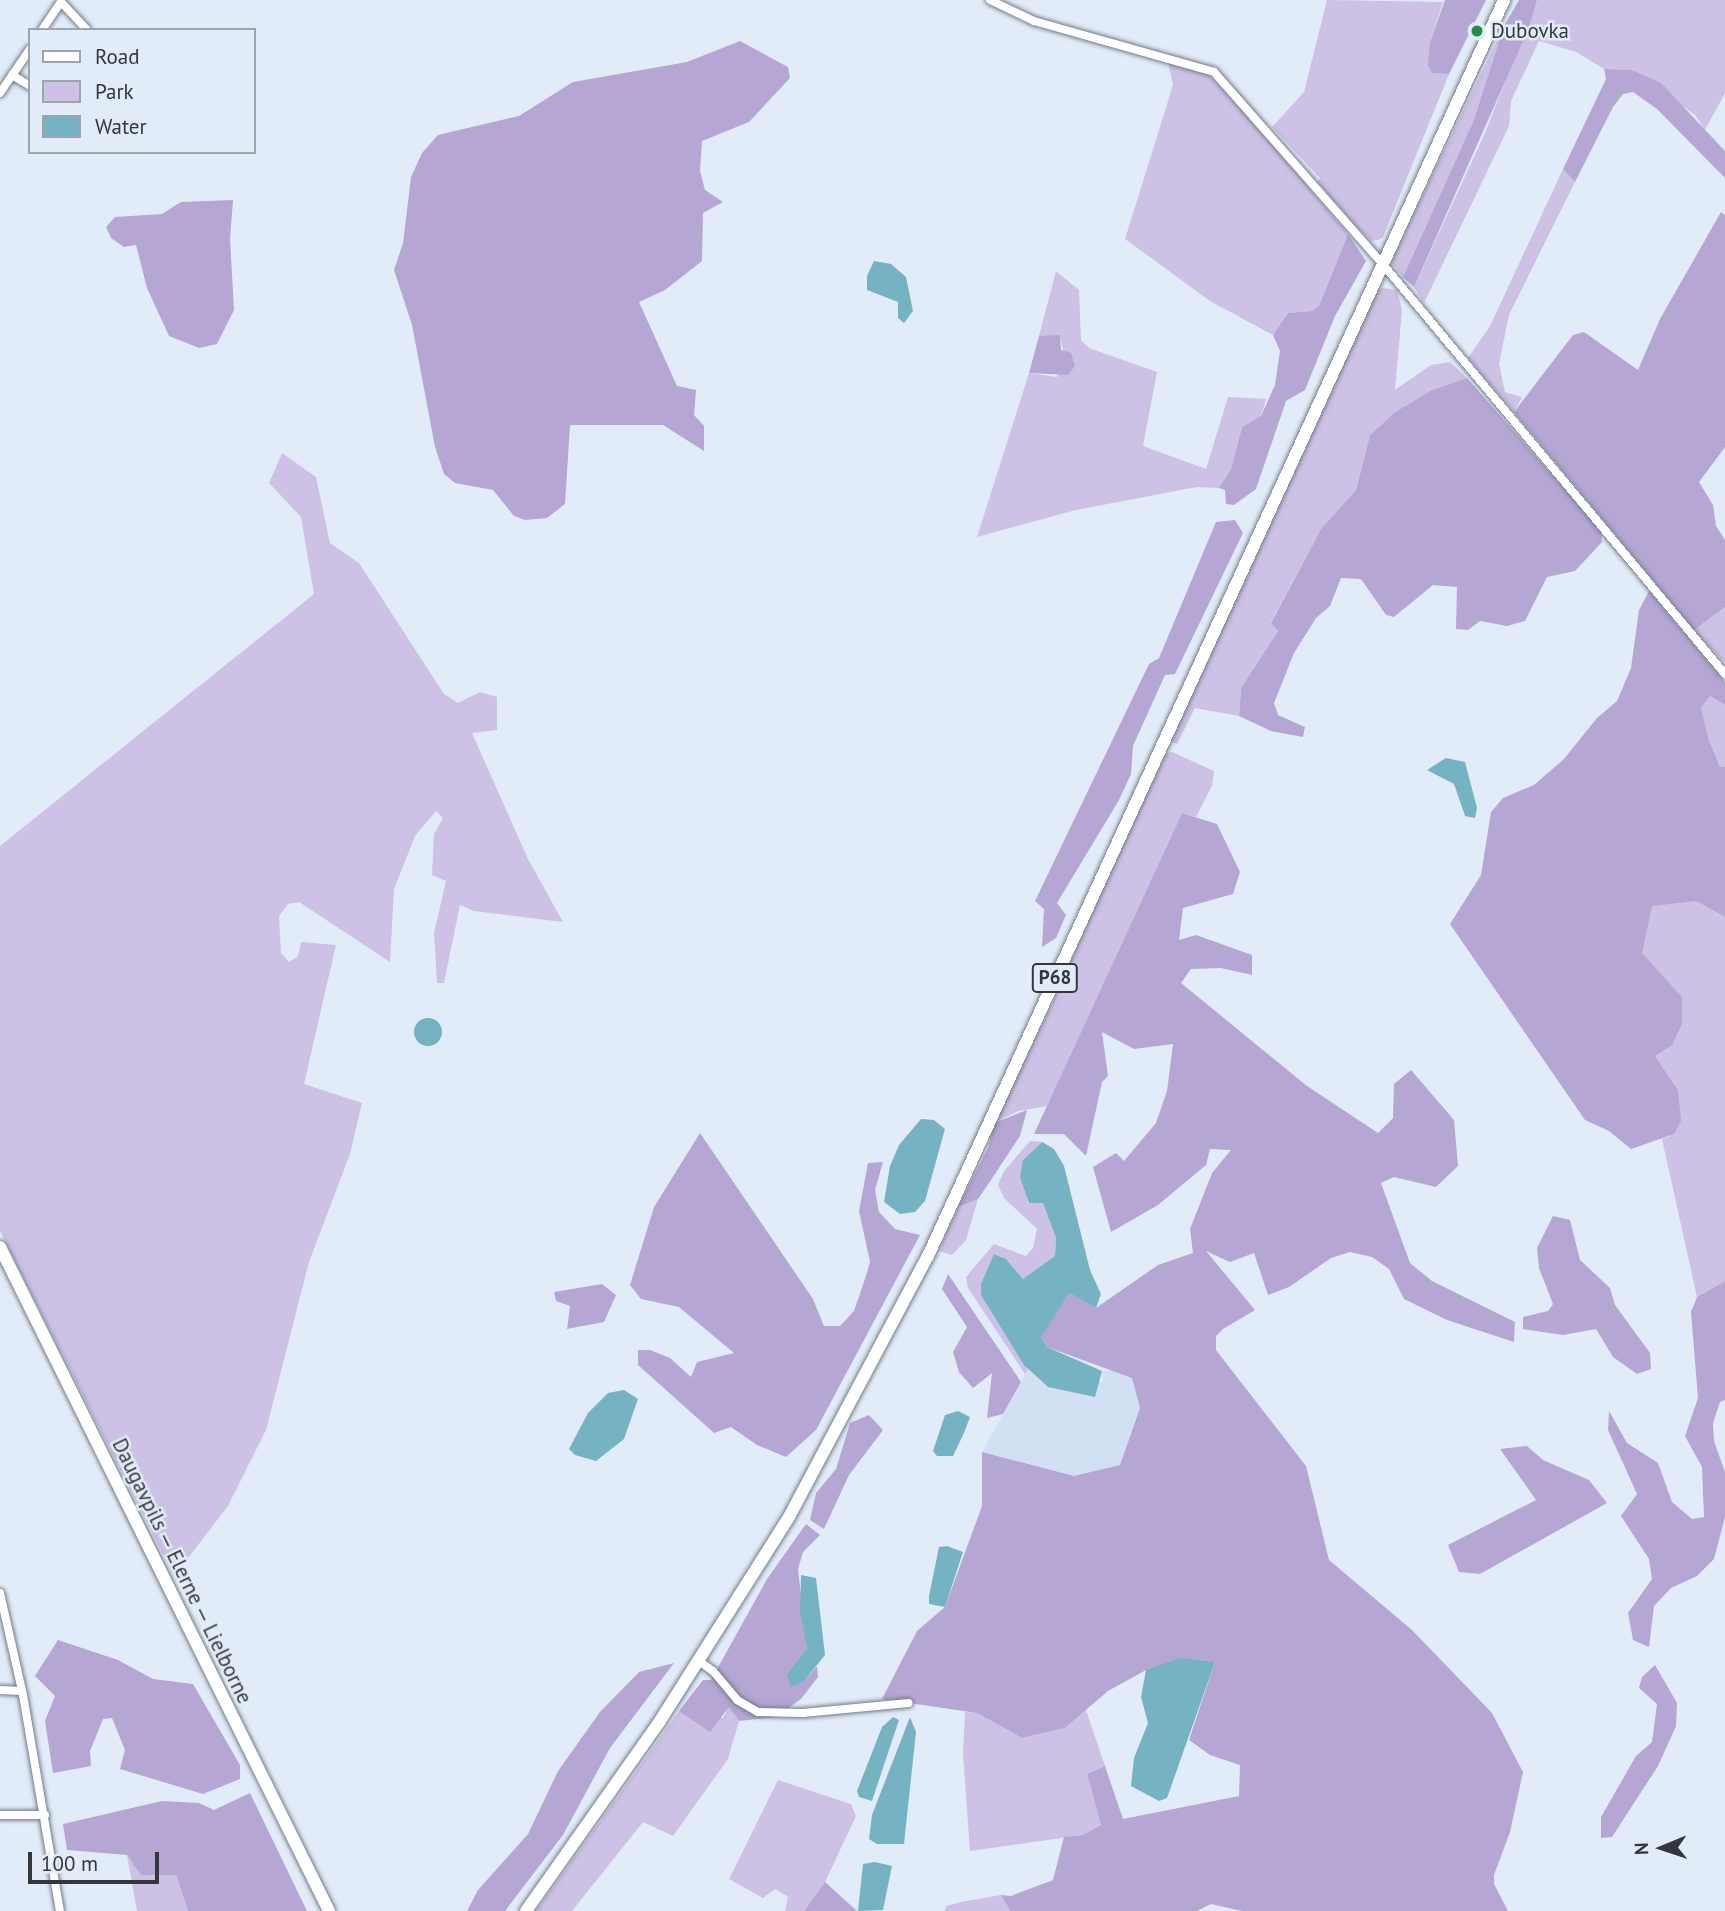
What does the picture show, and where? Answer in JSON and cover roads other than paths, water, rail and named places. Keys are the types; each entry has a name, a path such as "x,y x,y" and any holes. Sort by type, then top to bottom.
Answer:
{"main road":[{"name":"P68","path":"526,1911 699,1661 789,1517 928,1256 1381,262 1504,0"},
{"name":"Daugavpils — Elerne — Lielborne","path":"0,1247 329,1911"}],"street":[{"path":"990,0 1034,21 1214,72 1381,262 1725,674"},
{"path":"43,28 61,2 85,28"},
{"path":"0,93 28,52"},
{"path":"12,75 28,85"},
{"path":"0,1593 45,1815 61,1911"},
{"path":"699,1661 713,1671 737,1700 758,1712 803,1713 909,1703"},
{"path":"0,1690 20,1691"},
{"path":"0,1815 45,1815"}],"water":[{"path":"874,261 891,264 906,277 913,311 904,323 898,318 898,302 867,290 867,276"},
{"path":"1446,758 1465,762 1477,808 1475,818 1465,816 1454,784 1427,770"},
{"path":"428,1018 438,1022 442,1032 438,1042 428,1046 418,1042 414,1032 418,1022"},
{"path":"921,1119 934,1120 945,1129 925,1201 915,1212 900,1214 884,1202 890,1166 899,1145"},
{"path":"1042,1142 1054,1149 1064,1166 1090,1270 1101,1294 1096,1308 1069,1293 1041,1337 1047,1347 1102,1371 1095,1397 1048,1387 1024,1365 981,1295 981,1284 994,1254 1006,1259 1023,1279 1055,1256 1056,1238 1043,1203 1029,1203 1020,1177 1023,1160"},
{"path":"624,1390 638,1399 624,1439 596,1461 575,1455 569,1449 588,1413 608,1393"},
{"path":"958,1411 970,1417 964,1433 953,1456 937,1456 933,1451 945,1415"},
{"path":"947,1546 963,1552 945,1607 929,1604 929,1596 939,1547"},
{"path":"801,1575 816,1578 825,1655 804,1681 791,1687 787,1674 807,1648 800,1611"},
{"path":"1180,1658 1215,1662 1167,1798 1159,1801 1131,1786 1134,1758 1148,1723 1141,1697 1146,1670"},
{"path":"893,1717 899,1720 872,1801 859,1797 857,1791 882,1727"},
{"path":"910,1717 916,1732 904,1844 877,1844 869,1839 872,1815"},
{"path":"875,1862 892,1866 883,1910 858,1911 863,1864"}],"place":[{"name":"Dubovka","path":"1477,31"}]}
